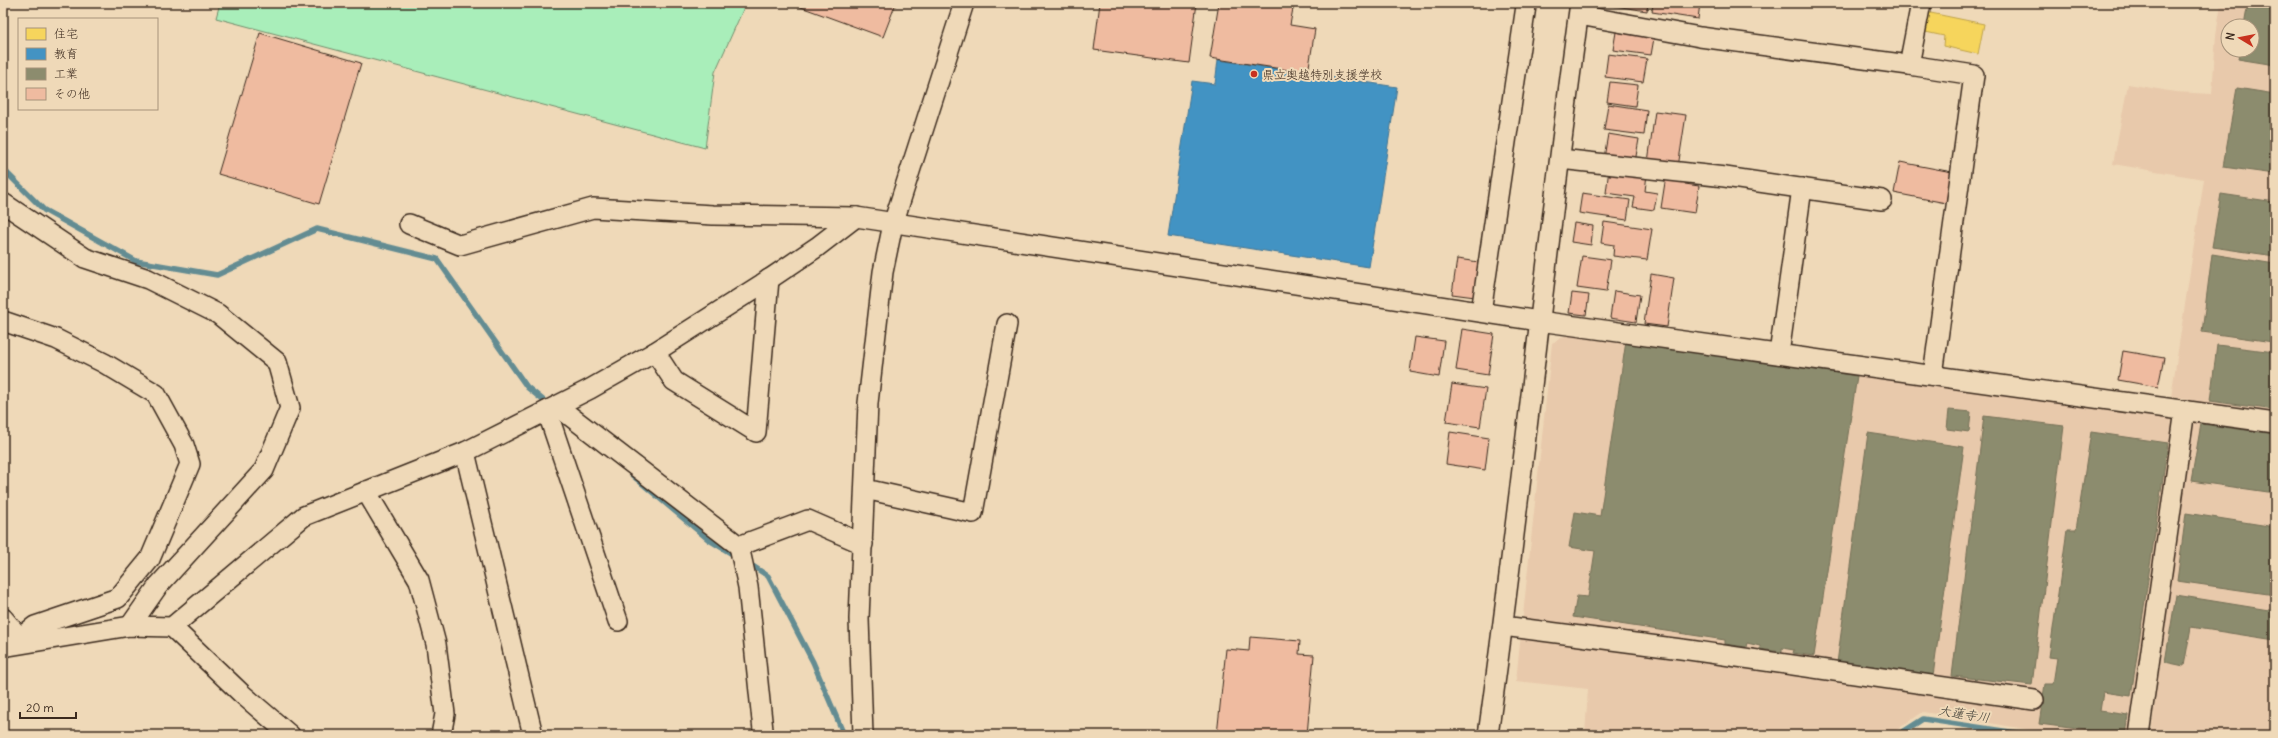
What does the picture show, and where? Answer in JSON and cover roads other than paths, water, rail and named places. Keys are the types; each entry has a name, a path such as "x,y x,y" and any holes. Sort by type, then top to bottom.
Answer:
{"street":[{"path":"863,735 859,619 868,403 883,272 892,224 964,3"},
{"path":"1909,65 1921,3"},
{"path":"1481,312 1526,6"},
{"path":"1488,735 1503,626 1539,321 1580,9 1700,37 1974,75 1933,375"},
{"path":"1560,159 1726,177 1882,200"},
{"path":"1779,354 1802,188"},
{"path":"3,203 86,258 148,279 218,314 277,362 290,408 264,470 158,586 130,626"},
{"path":"408,224 460,245 593,208 713,215 856,217 892,224 1539,321 2275,423"},
{"path":"11,643 130,626 172,627 304,516 465,452 552,408 654,352 769,279 856,217"},
{"path":"654,352 674,381 756,432 769,279"},
{"path":"3,321 56,339 104,363 156,394 184,445 190,464 150,559 118,598 35,626 11,643"},
{"path":"865,489 973,513 1007,324"},
{"path":"552,408 739,546 748,587 763,730"},
{"path":"552,408 618,621"},
{"path":"2139,735 2185,410"},
{"path":"465,452 533,735"},
{"path":"366,491 419,580 436,644 445,714 441,735"},
{"path":"739,546 808,520 863,544"},
{"path":"3,618 11,643"},
{"path":"1503,626 1690,650 2034,700"},
{"path":"172,627 242,694 290,735"}],"waterway":[{"path":"3,169 44,210 136,261 217,275 317,229 437,259 527,387 549,405"},
{"path":"632,475 709,540 737,557"},
{"path":"748,563 768,576 813,662 844,735"},
{"name":"大蓮寺川","path":"1898,735 1923,719 2030,735"}],"place":[{"name":"県立奥越特別支援学校","path":"1254,74"}]}
